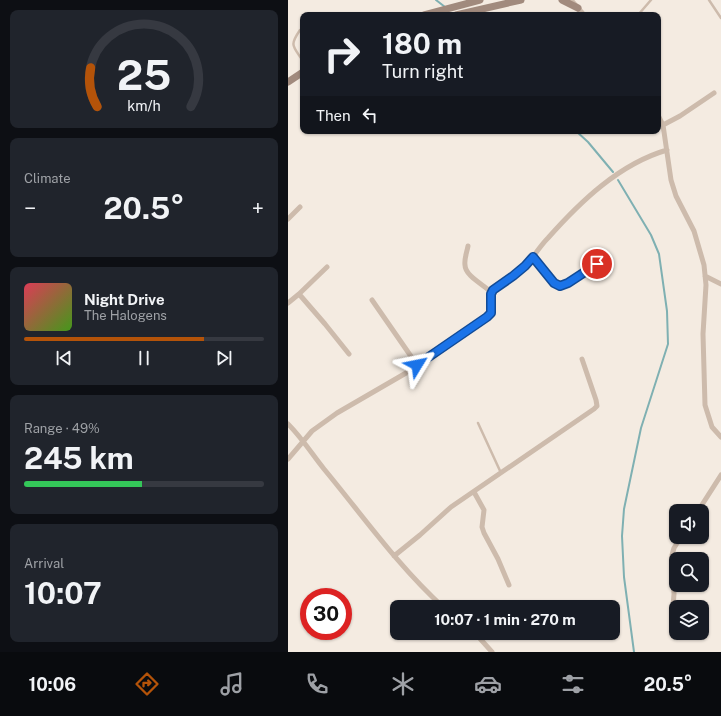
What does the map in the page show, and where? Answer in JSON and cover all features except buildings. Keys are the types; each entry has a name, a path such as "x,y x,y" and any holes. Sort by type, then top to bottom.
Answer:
{"main road":[{"path":"432,12 480,0"},
{"path":"468,12 521,0"},
{"path":"562,0 580,11"},
{"path":"578,0 580,11"},
{"path":"288,82 300,74"}],"street":[{"path":"571,0 580,11"},
{"path":"663,125 680,116 714,93"},
{"path":"661,121 676,196 694,231 703,260 705,276 703,334 705,405 712,427 721,437"},
{"path":"491,292 525,266 566,218 601,186 638,161 667,150"},
{"path":"288,219 300,207"},
{"path":"288,460 312,431 337,413 417,365 487,317 492,310 491,292 467,272 465,265 468,246"},
{"path":"533,257 554,283 560,286 568,283 597,264"},
{"path":"289,300 299,294 327,267"},
{"path":"705,276 721,284"},
{"path":"299,294 349,354"},
{"path":"372,300 417,365"},
{"path":"394,556 451,507 596,407 596,400 582,359"},
{"path":"288,424 394,556 436,600"},
{"path":"702,504 721,475"},
{"path":"474,492 484,510 482,527 484,533 510,585"},
{"path":"674,600 672,555 677,544"},
{"path":"481,640 492,652"}],"lane":[{"path":"641,12 651,0"},
{"path":"709,0 721,18"},
{"path":"300,30 293,42 293,45 300,56"},
{"path":"478,423 501,473"}],"waterway":[{"path":"436,0 445,7"},
{"path":"579,134 588,142 613,172"},
{"path":"618,180 651,235 659,254 667,311 668,344 641,428 624,509 622,536 624,577 634,652"}],"route":[{"path":"417,365 472,329 490,315 492,307 491,294 493,290 513,276 533,257 558,286 565,285 597,264"}]}
